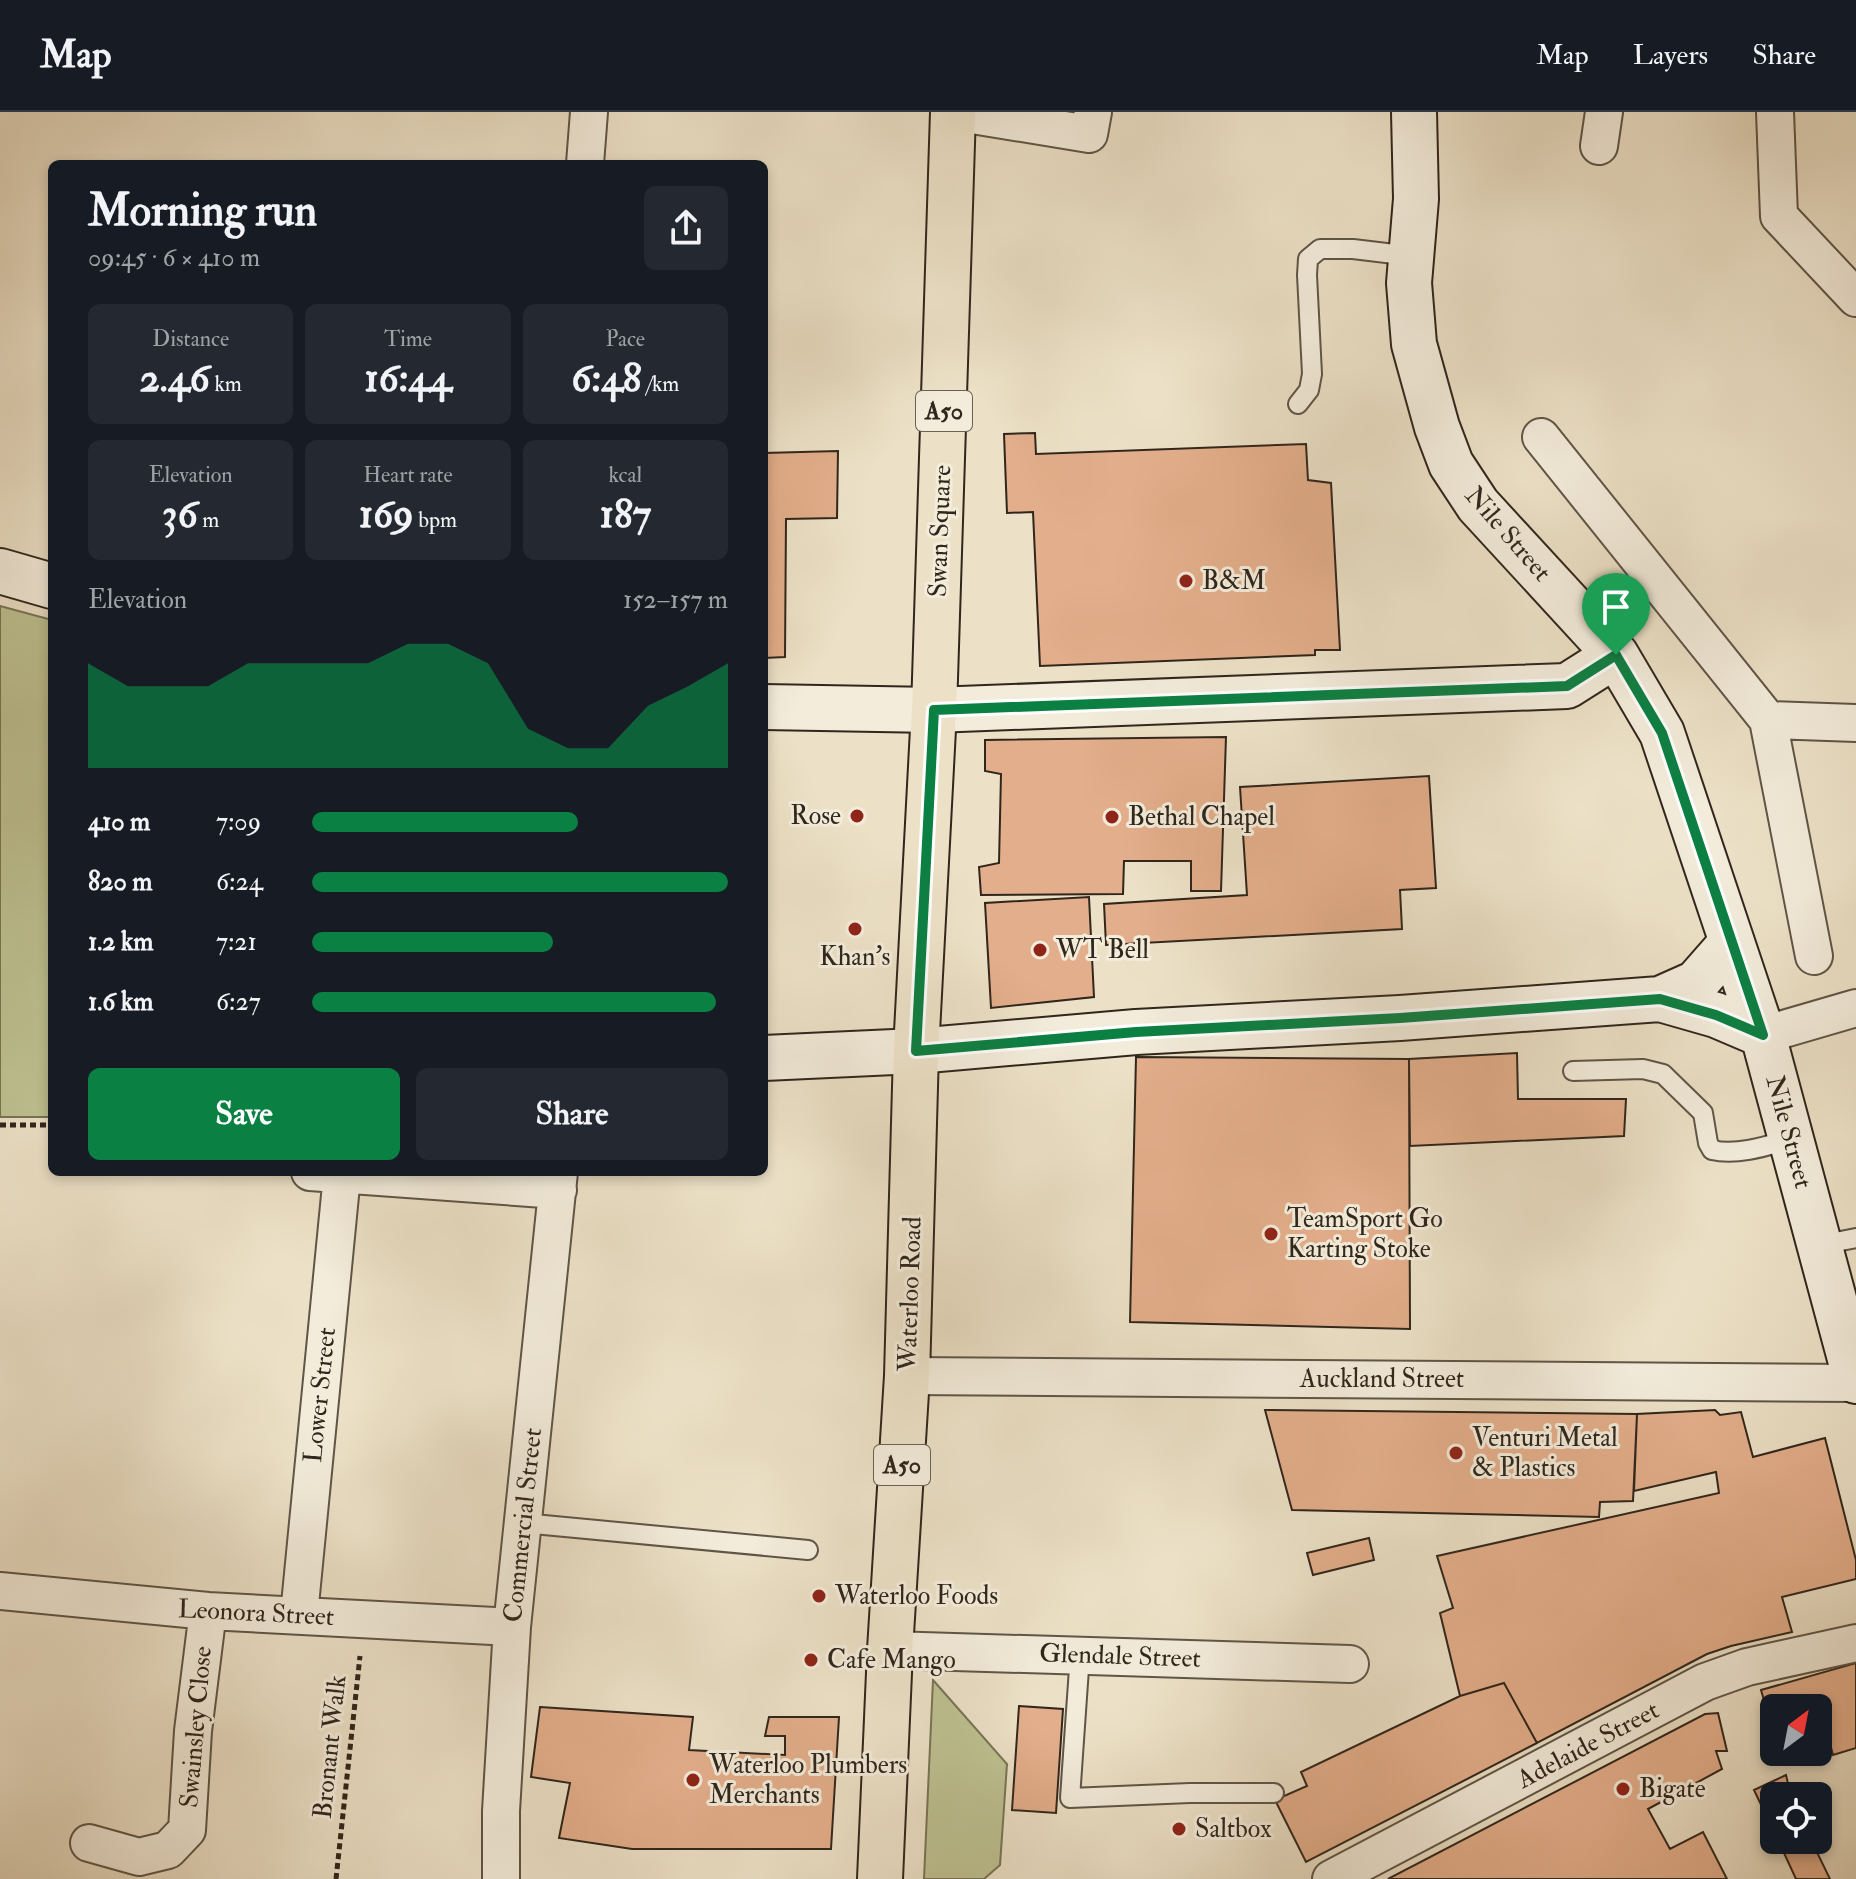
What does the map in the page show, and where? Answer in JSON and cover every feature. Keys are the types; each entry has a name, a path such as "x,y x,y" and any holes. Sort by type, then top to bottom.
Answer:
{"main road":[{"name":"Swan Square","path":"934,710 953,112"},
{"name":"Nile Street","path":"1414,112 1416,199 1409,283 1414,344 1437,427 1451,464 1478,505 1616,655 1662,733 1763,1035 1791,1139 1838,1241 1856,1382"},
{"path":"0,571 48,585"},
{"path":"768,707 934,710 1567,686 1616,655"},
{"name":"Waterloo Road","path":"880,1879 907,1376 916,1051 934,710"},
{"path":"768,1058 916,1051 1136,1032 1400,1018 1660,999 1696,983 1732,942"},
{"path":"1660,999 1716,1015 1763,1035"}],"street":[{"path":"585,160 589,112"},
{"path":"953,112 1091,123"},
{"path":"1775,112 1779,216 1856,298"},
{"path":"1541,437 1768,720 1814,956"},
{"path":"1768,720 1856,723"},
{"path":"1763,1035 1856,1008"},
{"name":"Lower Street","path":"299,1615 326,1176"},
{"path":"393,1176 559,1181"},
{"name":"Commercial Street","path":"501,1879 501,1811 512,1627 559,1181"},
{"name":"Auckland Street","path":"907,1376 1856,1382"},
{"name":"Leonora Street","path":"0,1591 208,1611 512,1627"},
{"name":"Swainsley Close","path":"89,1843 139,1857 168,1850 187,1830 193,1731 208,1611"},
{"name":"Adelaide Street","path":"1331,1879 1705,1682 1747,1667 1856,1643"},
{"name":"Glendale Street","path":"890,1650 1350,1664"}],"lane":[{"path":"1298,404 1309,390 1312,374 1308,259 1320,249 1353,249 1411,256"},
{"path":"1573,1071 1643,1069 1663,1074 1703,1113 1712,1150 1759,1148 1791,1139"},
{"path":"523,1523 808,1550"},
{"path":"1080,1654 1070,1798 1274,1793"}],"path":[{"path":"0,1125 48,1125"},
{"name":"Bronant Walk","path":"336,1879 364,1619"}],"green space":[{"path":"0,606 48,619 48,1117 0,1117"},
{"path":"933,1680 1007,1764 1000,1865 984,1879 924,1879"}],"building":[{"name":"B&M","path":"1035,433 1036,454 1306,444 1308,480 1331,483 1340,650 1315,650 1315,655 1040,666 1033,512 1007,513 1004,434"},
{"path":"838,451 837,518 786,519 785,657 768,658 768,453"},
{"name":"Bethal Chapel","path":"1226,737 1221,891 1191,891 1191,861 1124,861 1123,894 981,895 979,867 999,863 1001,774 985,771 985,740"},
{"path":"1429,776 1436,888 1400,890 1402,929 1106,945 1104,904 1247,895 1240,787"},
{"name":"WT Bell","path":"1089,897 1094,997 991,1008 985,903"},
{"path":"1517,1053 1518,1099 1626,1099 1624,1136 1410,1146 1409,1059"},
{"name":"TeamSport Go Karting Stoke","path":"1136,1057 1409,1059 1410,1329 1130,1322"},
{"name":"Venturi Metal & Plastics","path":"1265,1410 1637,1414 1633,1501 1600,1502 1599,1517 1292,1510"},
{"path":"1715,1410 1720,1415 1741,1412 1753,1457 1825,1438 1856,1560 1856,1579 1782,1597 1792,1632 1707,1654 1537,1743 1504,1683 1460,1696 1440,1613 1453,1608 1437,1556 1719,1493 1716,1472 1634,1491 1637,1414"},
{"path":"1369,1538 1374,1560 1313,1575 1307,1553"},
{"path":"1856,1663 1856,1748 1833,1755 1832,1694 1762,1694 1761,1690"},
{"path":"1504,1683 1537,1743 1306,1862 1275,1800 1307,1786 1301,1772 1460,1696"},
{"path":"1019,1706 1063,1709 1056,1813 1012,1810"},
{"name":"Waterloo Plumbers Merchants","path":"540,1707 693,1717 689,1750 785,1755 785,1736 765,1736 769,1717 839,1717 831,1849 632,1849 559,1838 570,1783 531,1777"},
{"name":"Bigate","path":"1718,1713 1727,1751 1716,1751 1722,1769 1648,1809 1670,1849 1703,1832 1727,1879 1388,1879 1705,1714"},
{"path":"1786,1775 1788,1782 1771,1782"},
{"path":"1760,1787 1760,1803 1754,1790"},
{"path":"1784,1854 1818,1854 1830,1879 1796,1879"}],"place":[{"name":"B&M","path":"1186,581"},
{"name":"Rose","path":"857,816"},
{"name":"Bethal Chapel","path":"1112,817"},
{"name":"Khan's","path":"855,929"},
{"name":"WT Bell","path":"1040,950"},
{"name":"TeamSport Go Karting Stoke","path":"1271,1234"},
{"name":"Venturi Metal & Plastics","path":"1456,1453"},
{"name":"Waterloo Foods","path":"819,1596"},
{"name":"Cafe Mango","path":"811,1660"},
{"name":"Waterloo Plumbers Merchants","path":"693,1780"},
{"name":"Bigate","path":"1623,1789"},
{"name":"Saltbox","path":"1179,1829"}],"route":[{"path":"1616,655 1662,733 1763,1035 1716,1015 1660,999 1400,1018 1136,1032 916,1051 934,710 1567,686 1616,655"}]}
